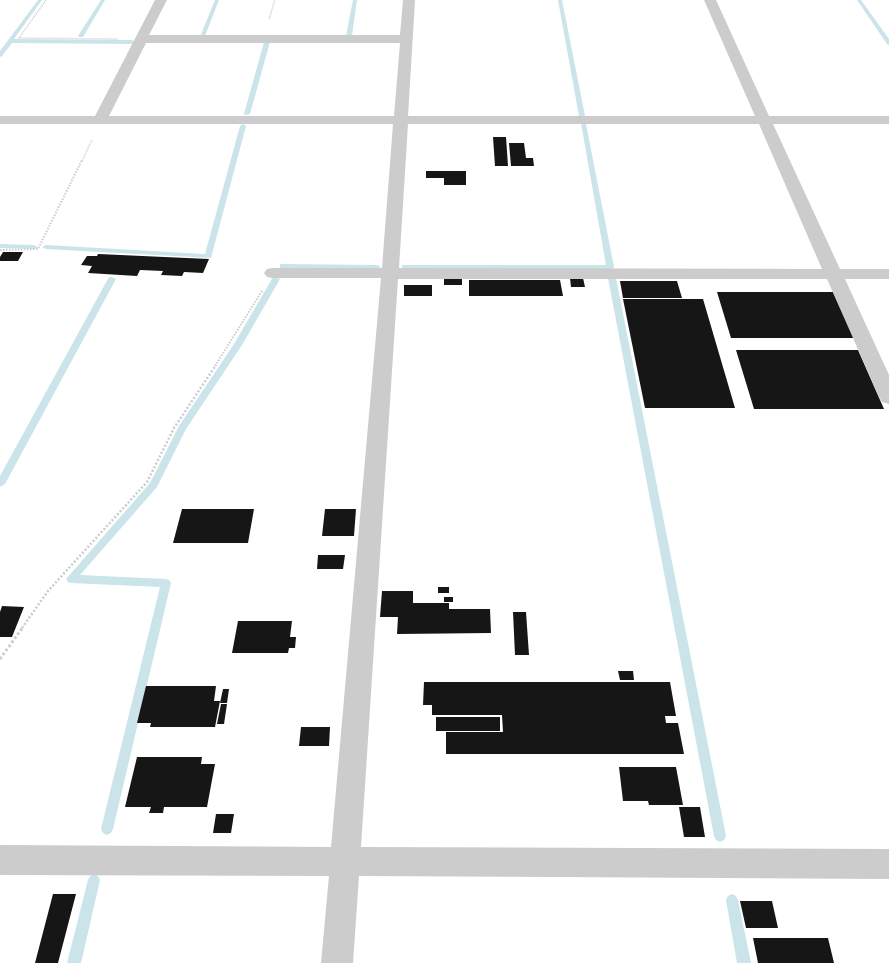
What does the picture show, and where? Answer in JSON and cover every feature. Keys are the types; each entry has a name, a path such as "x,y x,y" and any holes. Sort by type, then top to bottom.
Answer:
{"street":[{"path":"101,120 161,0"},
{"path":"337,963 390,273 409,0"},
{"path":"710,0 889,397"},
{"path":"141,39 406,39"},
{"path":"0,120 889,120"},
{"path":"273,273 889,274"},
{"path":"0,860 889,864"}],"path":[{"path":"46,0 19,38 141,39"},
{"path":"0,250 38,249 101,120"},
{"path":"0,659 48,590 147,482 174,428 230,345 273,273"}],"building":[{"path":"493,137 506,137 508,166 495,166"},
{"path":"509,143 524,143 526,158 533,158 534,166 511,166"},
{"path":"426,171 466,171 466,185 444,185 444,178 426,178"},
{"path":"3,252 23,252 18,261 0,261 0,257"},
{"path":"98,254 209,259 203,273 184,272 182,276 161,275 163,271 140,270 137,276 88,273 92,266 81,265 87,256 97,256"},
{"path":"444,278 462,278 462,285 444,285"},
{"path":"570,278 583,278 585,287 571,287"},
{"path":"469,280 560,280 563,296 469,296"},
{"path":"620,281 677,281 682,298 623,298"},
{"path":"404,285 432,285 432,296 404,296"},
{"path":"717,292 833,292 854,338 731,338"},
{"path":"623,299 703,299 735,408 645,408"},
{"path":"736,350 858,350 884,409 754,409"},
{"path":"182,509 254,509 248,543 173,543"},
{"path":"325,509 356,509 354,536 322,536"},
{"path":"318,555 345,555 343,569 317,569"},
{"path":"438,587 449,587 449,593 438,593"},
{"path":"382,591 413,591 413,603 449,603 449,609 490,609 491,633 397,634 398,617 380,617"},
{"path":"444,597 453,597 453,602 444,602"},
{"path":"2,606 24,607 12,637 0,637 0,612"},
{"path":"513,612 526,612 529,655 515,655"},
{"path":"238,621 292,621 290,637 296,637 295,648 289,648 288,653 232,653"},
{"path":"618,671 633,671 634,680 620,680"},
{"path":"424,682 670,682 676,716 665,716 666,723 678,723 684,754 446,754 446,732 503,732 502,715 432,715 432,705 423,705"},
{"path":"146,686 216,686 214,701 220,701 215,727 150,727 151,723 137,723"},
{"path":"223,689 229,689 227,703 220,703"},
{"path":"221,704 227,704 224,724 217,724"},
{"path":"436,717 500,717 500,731 436,731"},
{"path":"301,727 330,727 329,746 299,746"},
{"path":"137,757 202,757 201,764 215,764 207,807 164,807 163,813 149,813 151,807 125,807"},
{"path":"619,767 676,767 683,805 649,805 648,801 623,801"},
{"path":"679,807 700,807 705,837 684,837"},
{"path":"216,814 234,814 231,833 213,833"},
{"path":"53,894 76,894 58,963 35,963"},
{"path":"740,901 772,901 778,928 746,928"},
{"path":"753,938 828,938 834,963 758,963"}],"waterway":[{"path":"10,41 40,0"},
{"path":"81,36 103,0"},
{"path":"202,36 217,0"},
{"path":"349,36 355,0"},
{"path":"560,0 582,116"},
{"path":"859,0 889,43"},
{"path":"0,55 10,41"},
{"path":"10,41 132,42"},
{"path":"247,114 267,42"},
{"path":"405,267 610,267 583,124"},
{"path":"46,247 208,256 243,126"},
{"path":"0,246 34,247"},
{"path":"283,266 377,267"},
{"path":"612,278 720,836"},
{"path":"0,484 112,279"},
{"path":"107,829 166,583 71,579 154,485 182,428 238,345 276,279"},
{"path":"74,963 94,880"},
{"path":"732,900 744,963"}]}
